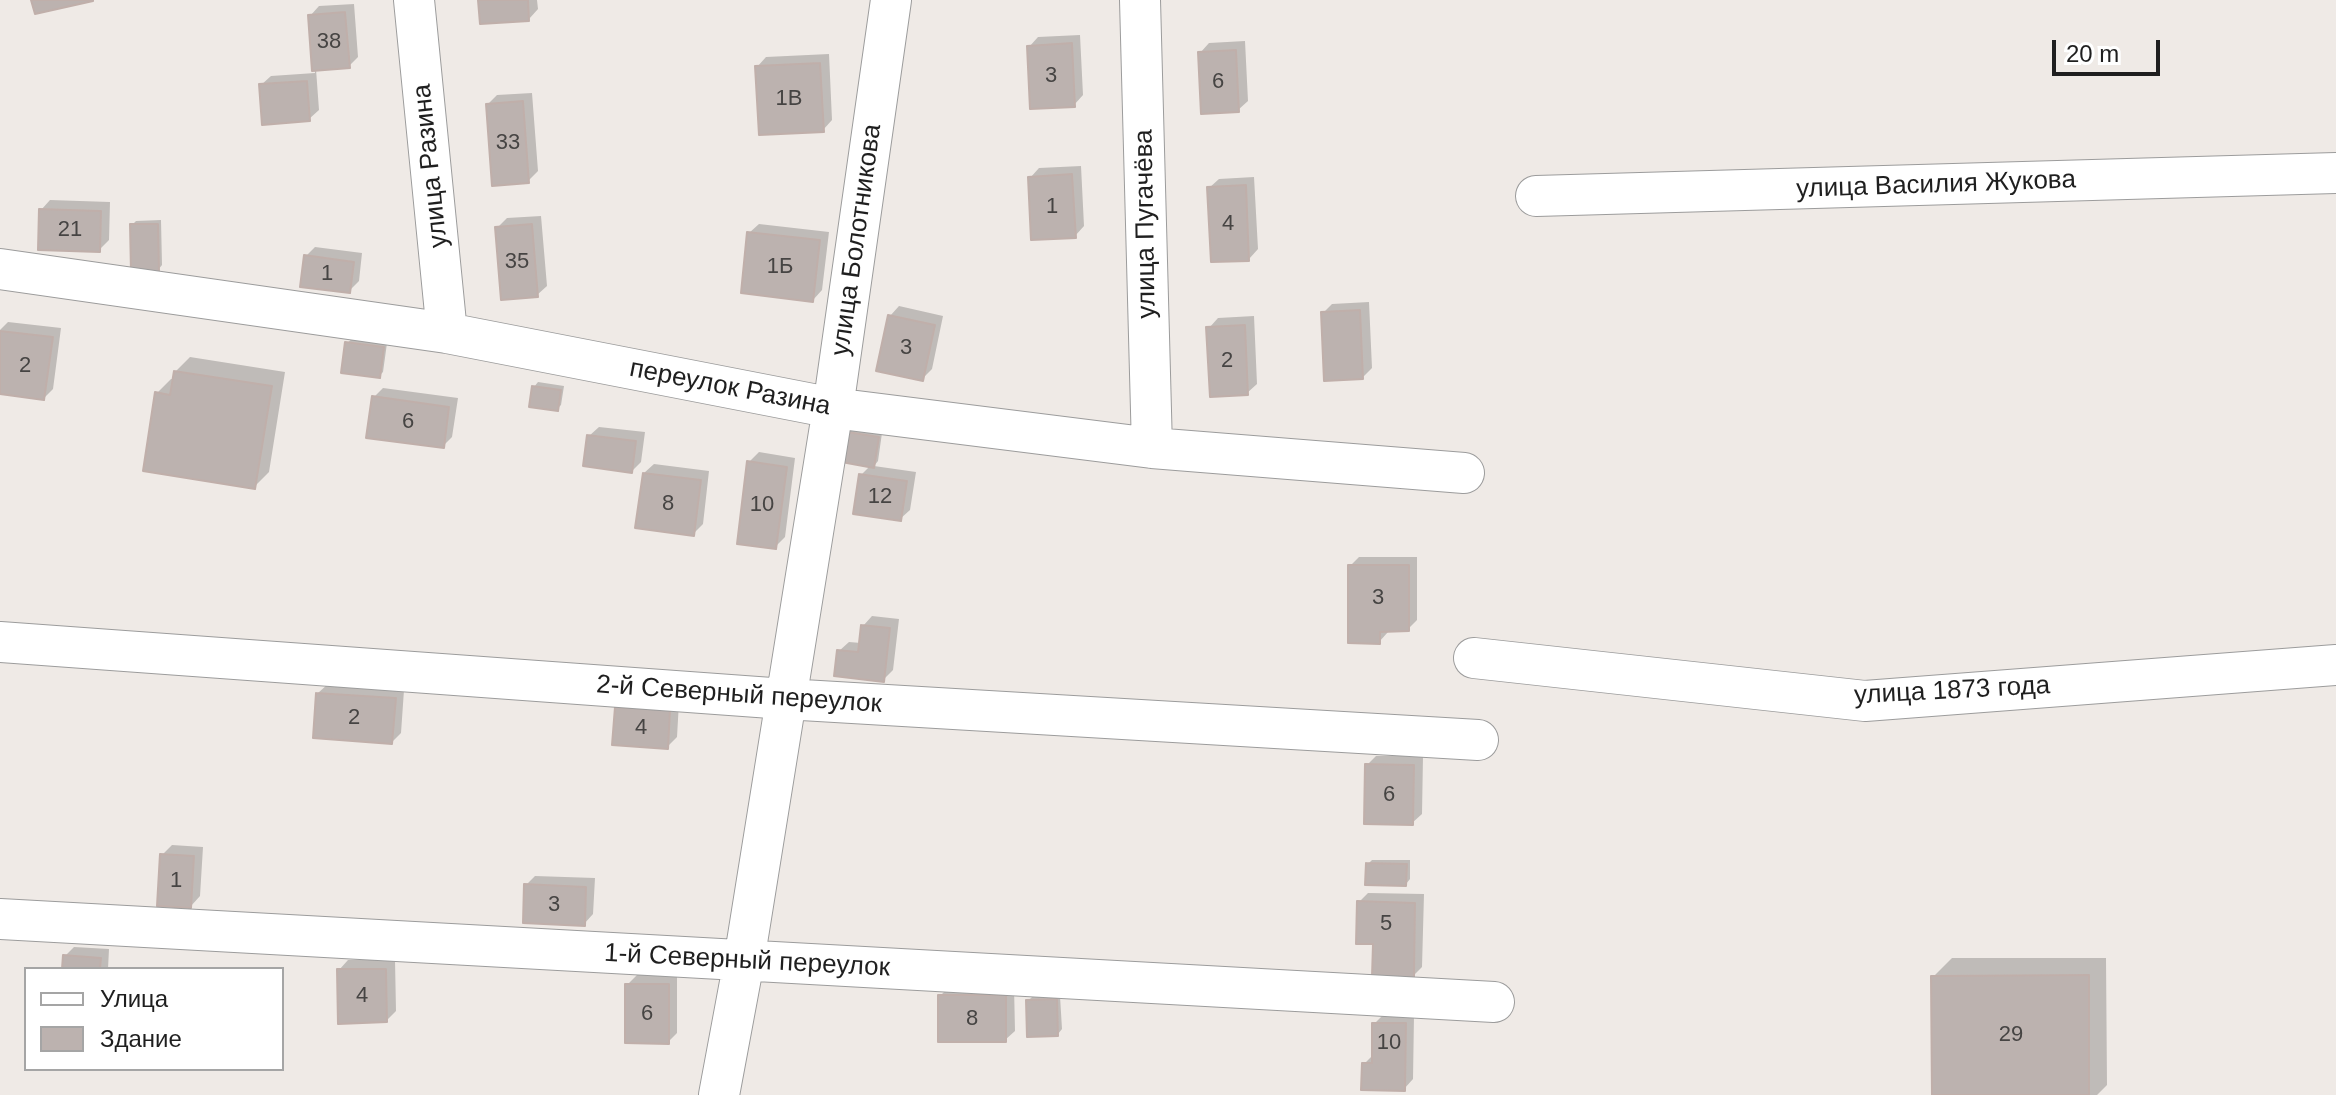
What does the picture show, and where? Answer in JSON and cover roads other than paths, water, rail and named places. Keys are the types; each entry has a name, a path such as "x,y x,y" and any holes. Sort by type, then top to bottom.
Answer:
{"street":[{"name":"улица Разина","path":"414,0 447,333"},
{"name":"улица Болотникова","path":"719,1095 744,961 833,408 891,0"},
{"name":"улица Пугачёва","path":"1140,0 1152,448"},
{"name":"улица Василия Жукова","path":"1536,196 2336,173"},
{"name":"переулок Разина","path":"0,269 447,333 833,408 1152,448 1464,473"},
{"name":"2-й Северный переулок","path":"0,642 785,699 1478,740"},
{"name":"улица 1873 года","path":"1474,658 1865,701 2336,665"},
{"name":"1-й Северный переулок","path":"0,919 1494,1002"}]}
